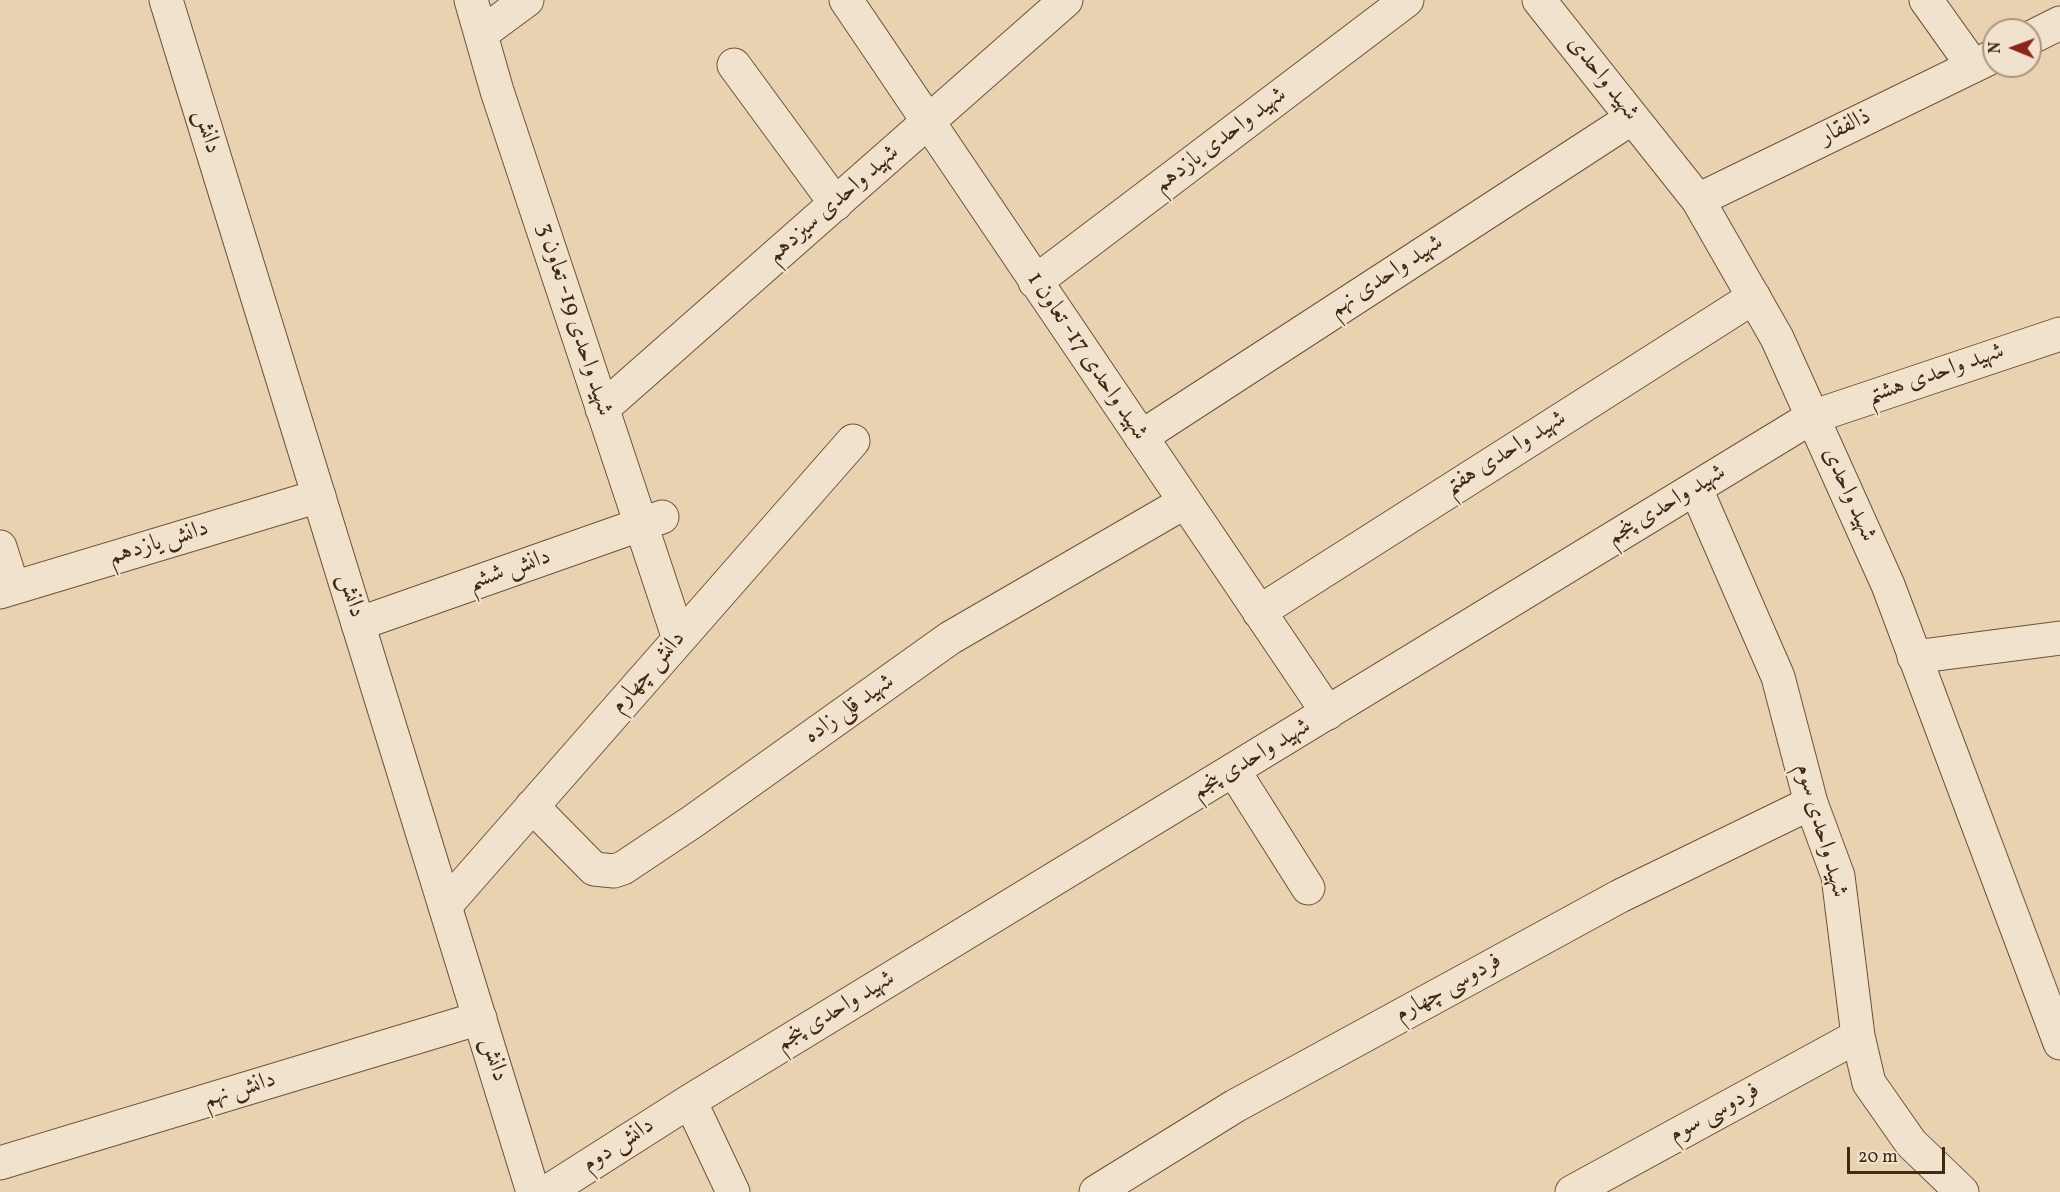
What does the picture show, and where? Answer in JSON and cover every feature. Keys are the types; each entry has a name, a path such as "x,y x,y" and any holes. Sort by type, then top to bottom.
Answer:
{"street":[{"name":"دانش","path":"166,0 533,1192"},
{"name":"شهید واحدی 19- تعاون 3","path":"471,0 497,91 602,409 651,521 679,639"},
{"path":"481,34 527,0"},
{"name":"شهید واحدی 17- تعاون 1","path":"846,0 1328,713"},
{"name":"شهید واحدی یازدهم","path":"1035,282 1407,0"},
{"name":"شهید واحدی","path":"1539,0 1698,200 1777,338 1888,585 2060,1043"},
{"path":"1926,0 1982,59"},
{"name":"شهید واحدی سیزدهم","path":"602,409 1064,1"},
{"path":"2042,32 2060,23"},
{"name":"ذالفقار","path":"1698,200 1982,62"},
{"path":"735,64 836,204"},
{"name":"شهید واحدی نهم","path":"1141,437 1632,118"},
{"name":"شهید واحدی هفتم","path":"1259,612 1754,297"},
{"name":"شهید واحدی هشتم","path":"1812,417 2057,342"},
{"name":"شهید واحدی پنجم","path":"690,1101 1812,417"},
{"name":"دانش چهارم","path":"445,906 853,441"},
{"name":"شهید واحدی سوم","path":"1696,489 1778,677 1811,803 1838,876 1858,1036 1869,1083 1911,1143 1962,1192"},
{"name":"دانش یازدهم","path":"6,590 319,496"},
{"name":"شهید قلی زاده","path":"532,806 594,869 614,871 623,868 692,822 950,638 1185,502"},
{"name":"دانش ششم","path":"358,624 651,521"},
{"path":"0,547 6,590"},
{"path":"1914,657 2060,638"},
{"path":"1234,771 1308,888"},
{"name":"فردوسی چهارم","path":"1096,1192 1235,1106 1579,918 1811,803"},
{"name":"دانش نهم","path":"0,1163 480,1018"},
{"name":"فردوسی سوم","path":"1572,1192 1858,1036"},
{"path":"690,1101 733,1192"},
{"name":"دانش دوم","path":"547,1192 690,1101"}]}
